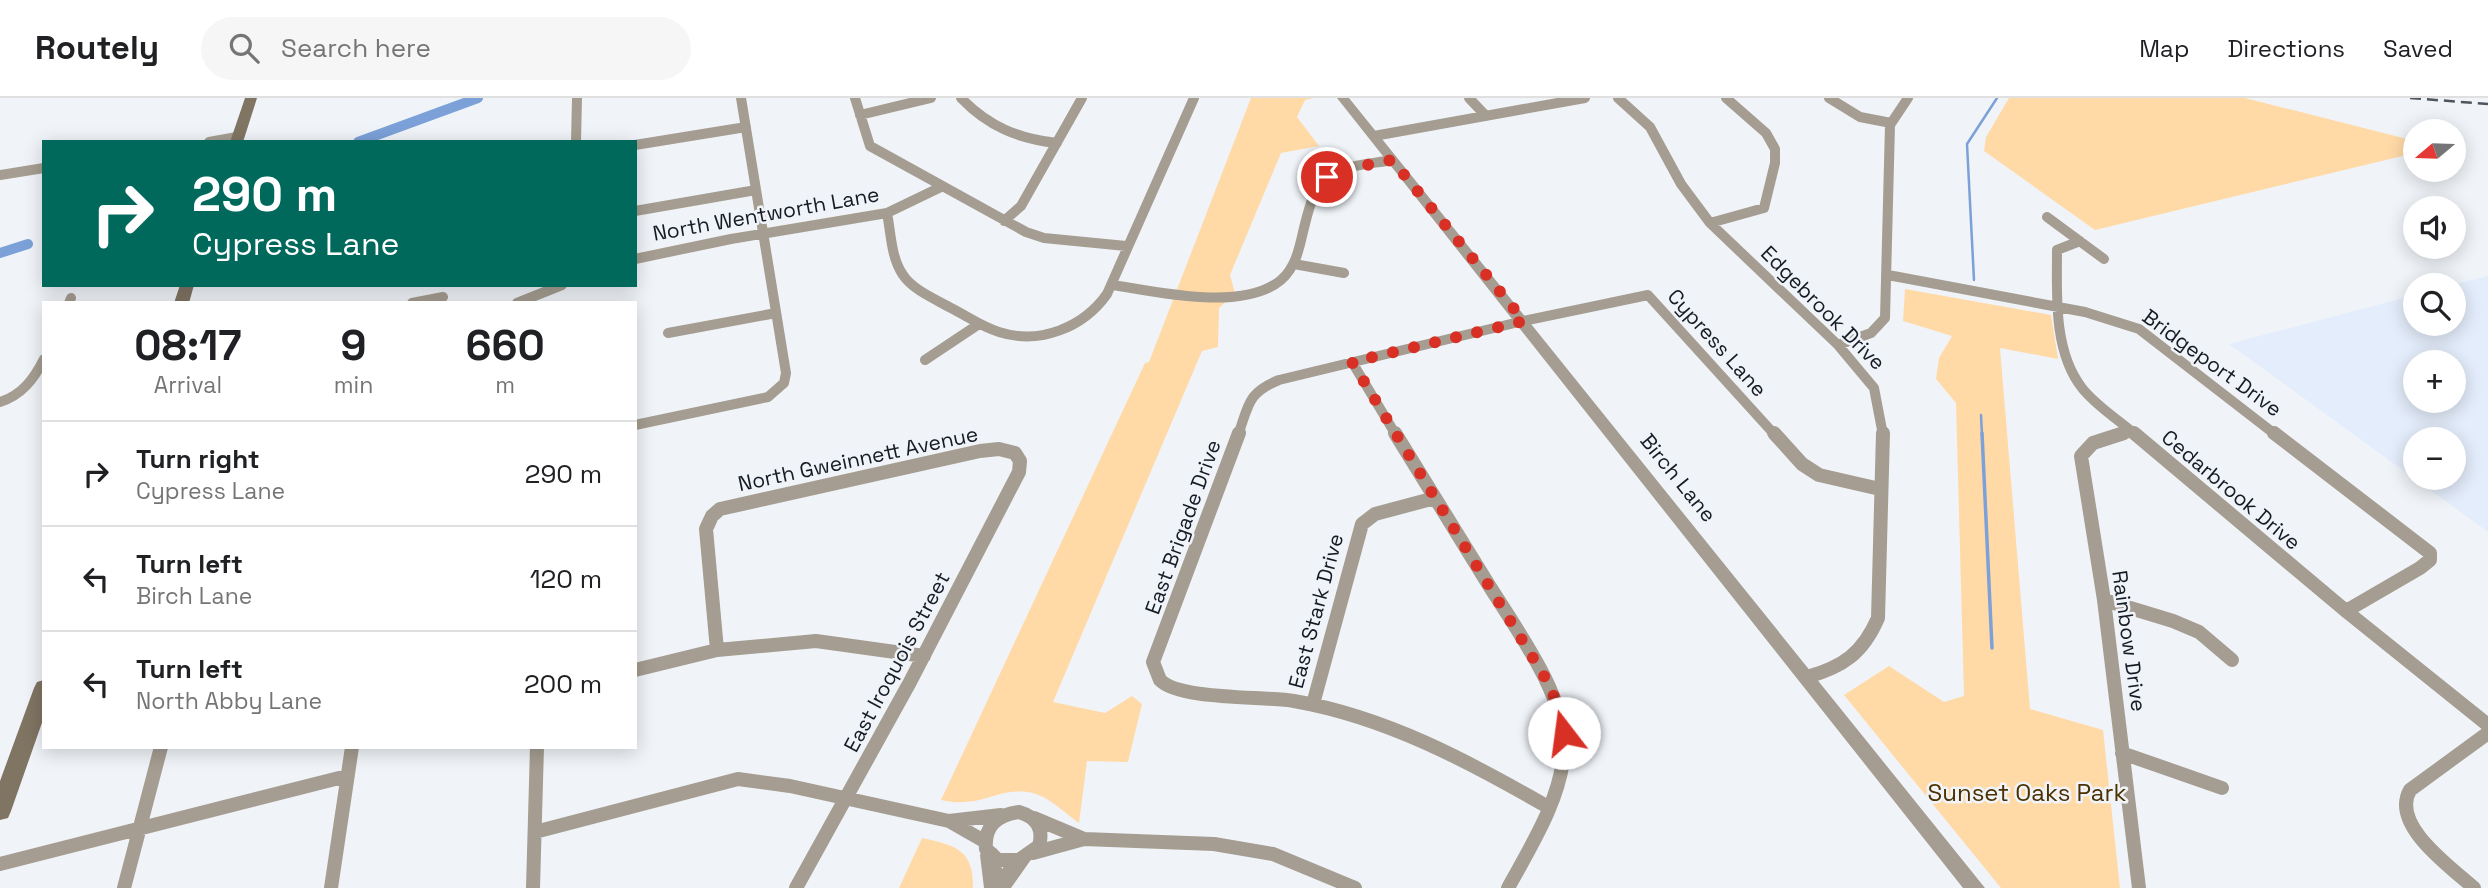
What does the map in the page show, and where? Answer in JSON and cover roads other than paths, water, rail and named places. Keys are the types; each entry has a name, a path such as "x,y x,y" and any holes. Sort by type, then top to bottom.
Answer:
{"main road":[{"path":"236,140 251,98"},
{"path":"0,811 42,694"}],"street":[{"path":"576,140 577,98"},
{"path":"637,425 768,397 783,384 786,373 741,98"},
{"path":"855,98 870,146 941,187 1004,221 1044,238 1126,246"},
{"path":"860,115 931,98"},
{"path":"961,98 985,121 1001,130 1026,139 1057,143"},
{"path":"1004,221 1021,206 1082,98"},
{"path":"887,213 904,277 988,330 1019,338 1066,330 1087,320 1113,285 1126,246 1194,98"},
{"name":"Birch Lane","path":"1343,98 1975,888"},
{"path":"1469,98 1486,116"},
{"path":"1374,136 1585,98"},
{"name":"Edgebrook Drive","path":"1618,98 1650,127 1681,184 1710,223 1838,345 1874,388 1878,399 1883,425 1878,618 1868,644 1854,657 1830,672 1807,677"},
{"path":"1710,223 1743,216 1763,208 1768,200 1775,163 1775,149 1766,133 1726,98"},
{"path":"1829,98 1860,117 1891,123"},
{"path":"1838,345 1871,334 1881,327 1885,318 1891,123 1908,98"},
{"path":"637,145 746,127"},
{"path":"1113,285 1214,298 1234,297 1271,286 1291,270 1314,196 1327,177 1346,169 1392,160"},
{"path":"0,175 42,168"},
{"name":"North Wentworth Lane","path":"637,259 887,213 941,187"},
{"path":"637,211 755,190"},
{"path":"2047,217 2104,259"},
{"name":"Cedarbrook Drive","path":"2080,241 2057,250 2059,306 2068,361 2083,390 2346,611 2488,725"},
{"path":"1294,264 1344,273"},
{"name":"Bridgeport Drive","path":"1888,275 2059,306 2111,319 2139,330 2430,553 2430,560 2420,568 2346,611"},
{"path":"522,301 557,287"},
{"path":"420,301 443,295"},
{"name":"Cypress Lane","path":"1259,388 1352,362 1648,295 1802,464 1819,475 1880,489"},
{"path":"668,333 776,313"},
{"path":"925,360 979,324"},
{"path":"1352,362 1544,676 1559,707 1564,733 1564,755 1534,842 1508,888"},
{"path":"3,401 23,391 36,378 42,364"},
{"name":"East Brigade Drive","path":"1259,388 1252,397 1153,668 1159,680 1178,691 1230,693 1313,704"},
{"name":"Rainbow Drive","path":"2130,430 2093,443 2081,456 2104,600 2139,888"},
{"name":"North Gweinnett Avenue","path":"717,650 706,529 712,516 720,509 980,451 999,449 1015,453"},
{"name":"East Iroquois Street","path":"796,888 848,798 1019,472 1020,461 1015,453"},
{"name":"East Stark Drive","path":"1313,704 1362,524 1374,514 1435,498"},
{"path":"2104,600 2173,621 2199,632 2232,660"},
{"path":"637,670 717,650 816,641 924,656"},
{"path":"1313,704 1398,729 1548,807"},
{"path":"2474,888 2413,827 2405,812 2404,802 2410,790 2488,733"},
{"path":"124,888 161,749"},
{"path":"331,888 352,749"},
{"path":"533,888 537,749"},
{"path":"2122,753 2222,788"},
{"path":"0,864 347,776"},
{"path":"535,832 738,779 790,786 949,821 1019,812 1084,839"},
{"path":"996,888 987,848 989,826 1002,815"},
{"path":"996,888 1041,839 1039,824 1034,818"},
{"path":"949,821 1003,862 1084,839 1214,844 1273,854 1355,888"}],"waterway":[{"path":"363,140 478,98"},
{"path":"1974,280 1967,144 1997,98"},
{"path":"0,253 28,244"},
{"path":"1981,415 1982,435"},
{"path":"1982,433 1992,648"}],"railway":[{"path":"2410,98 2488,104"}],"park label":[{"name":"Sunset Oaks Park","path":"2027,793"}]}
